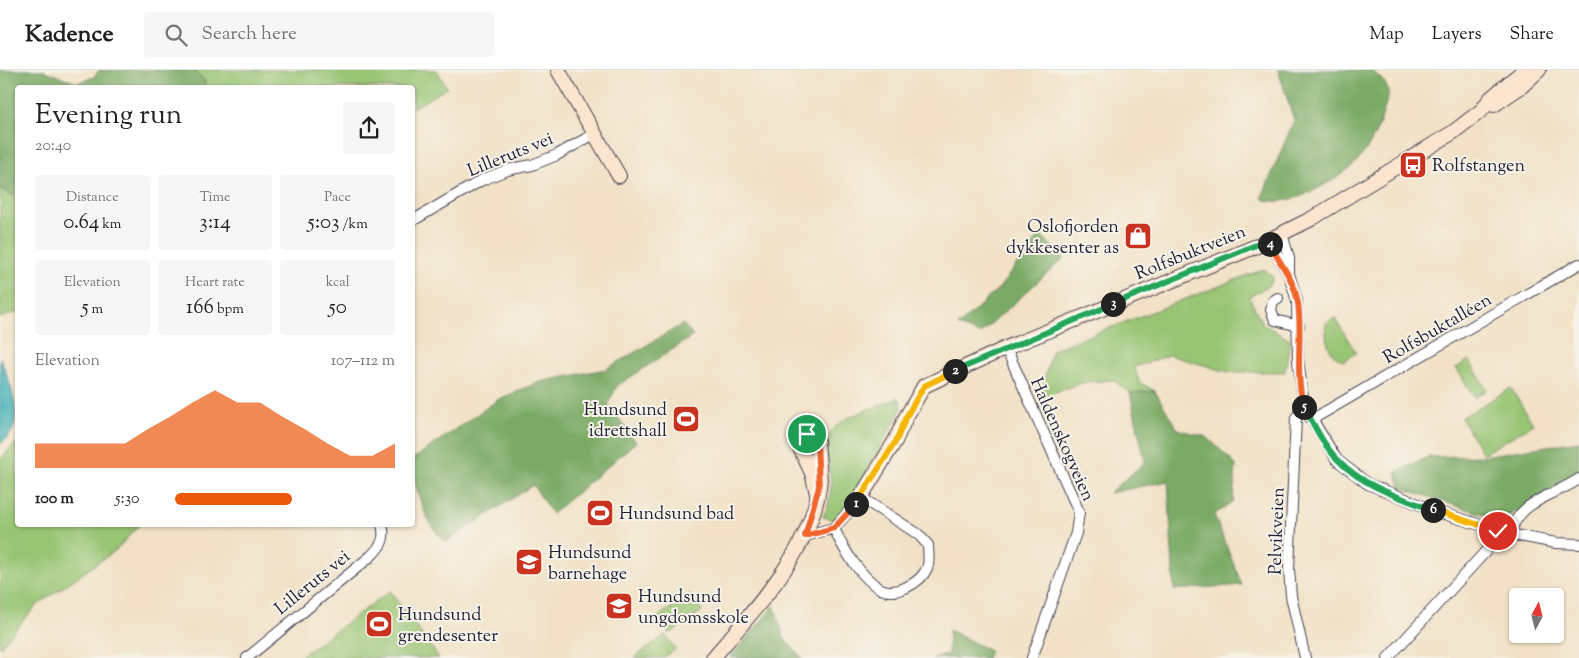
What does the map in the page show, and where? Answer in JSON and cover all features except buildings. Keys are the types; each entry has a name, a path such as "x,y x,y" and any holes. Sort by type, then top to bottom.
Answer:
{"street":[{"path":"558,70 619,176"},
{"name":"Rolfsbuktveien","path":"1482,110 1492,98 1524,70"},
{"name":"Rolfsbuktveien","path":"859,500 896,441 906,417 924,386 1006,348 1282,234 1414,157 1482,110 1503,99 1539,70"},
{"name":"Lilleruts vei","path":"415,220 482,180 550,158 594,134"},
{"path":"1282,234 1289,258 1289,274"},
{"path":"1268,240 1289,274 1297,301 1299,326 1298,360 1304,406 1337,460 1368,484 1438,512 1510,534 1556,543 1579,544"},
{"name":"Rolfsbuktalléen","path":"1311,420 1579,264"},
{"path":"1278,298 1273,301 1270,310 1276,320 1299,326"},
{"name":"Haldenskogveien","path":"1006,348 1079,512 1076,533 1032,658"},
{"name":"Pelvikveien","path":"1304,406 1296,418 1290,569 1291,596 1305,658"},
{"path":"713,658 768,593 805,536 817,484 811,452"},
{"path":"1510,534 1515,520 1523,509 1579,479"},
{"path":"805,536 834,528 859,500 868,502 918,534 928,545 928,568 916,582 902,589 883,590 872,582 843,548 834,528"},
{"name":"Lilleruts vei","path":"247,658 371,556 381,545 384,534 382,527"},
{"path":"1388,658 1486,551 1498,531"}],"green space":[{"path":"0,70 42,70 77,83 94,77 99,70 193,70 205,81 204,85 15,85 15,197 0,188"},
{"path":"193,70 437,70 447,88 415,107 415,85 204,85 205,81"},
{"path":"1278,70 1372,70 1385,83 1389,92 1373,139 1356,162 1345,172 1315,190 1297,198 1271,201 1264,200 1262,197 1294,120"},
{"path":"0,188 15,197 15,313 0,318"},
{"path":"1040,234 1064,258 980,334 958,326 1000,287"},
{"path":"1264,269 1273,277 1271,284 1249,297 1262,323 1290,340 1285,372 1228,372 1169,355 1134,367 1140,383 1155,391 1130,393 1113,380 1085,382 1040,397 1052,350"},
{"path":"1335,318 1356,353 1343,361 1330,350 1326,335 1326,323"},
{"path":"683,324 693,336 617,386 608,404 636,442 552,514 533,485 446,542 432,526 422,504 415,480 415,458 499,399 539,382 606,369"},
{"path":"1469,360 1487,390 1475,398 1456,368"},
{"path":"1511,388 1533,424 1483,454 1461,418"},
{"path":"1155,391 1177,429 1207,437 1236,465 1233,501 1214,515 1242,585 1174,590 1168,481 1109,493 1145,462 1130,393"},
{"path":"899,398 902,408 853,495 834,520 823,517 829,502 831,487 827,444 834,428 855,415"},
{"path":"1579,441 1578,477 1501,520 1401,488 1396,472 1428,457 1483,456"},
{"path":"15,444 15,527 137,527 116,550 36,606 0,647 0,460"},
{"name":"Hundsund grendesenter","path":"390,591 439,658 298,658"},
{"path":"690,594 702,611 670,634 658,617"},
{"path":"774,606 784,638 802,658 730,658"},
{"path":"949,630 990,651 987,658 933,658 948,654"},
{"path":"665,635 676,649 663,658 634,658"}],"water":[{"path":"0,358 13,393 15,421 9,436 0,444"}],"place":[{"name":"Rolfstangen","path":"1413,165"},
{"name":"Oslofjorden dykkesenter as","path":"1138,236"},
{"name":"Hundsund idrettshall","path":"686,419"},
{"name":"Hundsund bad","path":"600,513"},
{"name":"Hundsund barnehage","path":"529,562"},
{"name":"Hundsund ungdomsskole","path":"619,606"},
{"name":"Hundsund grendesenter","path":"379,624"}],"route":[{"path":"807,434 817,441 816,448 820,480 815,505 805,536 834,528 859,500 896,441 906,417 924,386 1006,348 1268,240 1289,274 1297,301 1299,317 1298,360 1304,406 1318,432 1337,460 1368,484 1387,493 1498,531"}]}
